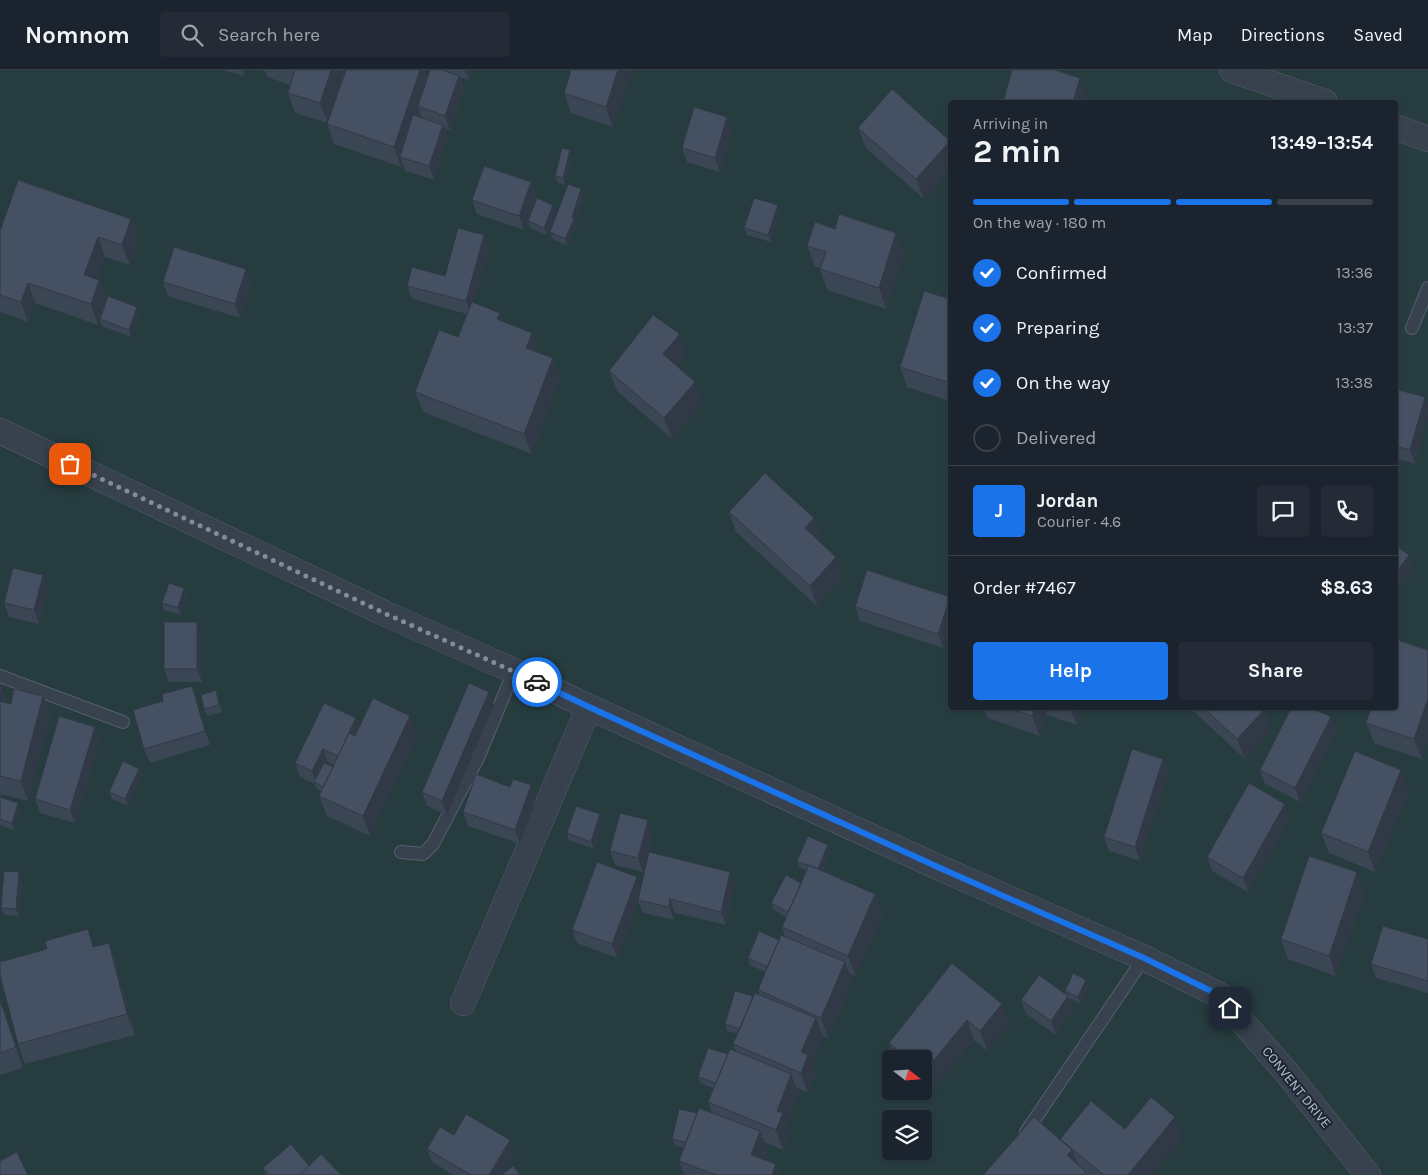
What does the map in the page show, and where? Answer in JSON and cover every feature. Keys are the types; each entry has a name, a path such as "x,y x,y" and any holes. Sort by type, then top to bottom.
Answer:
{"street":[{"path":"1232,70 1319,100"},
{"path":"1398,128 1428,139"},
{"name":"CONVENT DRIVE","path":"0,431 384,613 940,868 1144,958 1219,995 1287,1073 1368,1175"},
{"path":"463,1003 589,707"}],"lane":[{"path":"1412,328 1428,288"},
{"path":"401,852 423,854 433,844 478,758 514,671"},
{"path":"0,676 123,722"},
{"path":"1018,1143 1144,958"}],"green space":[{"path":"0,70 1428,70 1428,1175 0,1175"}],"building":[{"path":"295,70 331,70 320,103 288,93"},
{"path":"346,70 420,70 394,147 327,124"},
{"path":"430,70 441,70 459,76 445,116 418,106"},
{"path":"571,70 618,70 606,107 564,93"},
{"path":"1012,70 1055,70 1080,78 1074,100 1004,100"},
{"path":"892,89 948,139 948,143 916,179 858,128"},
{"path":"694,107 727,117 715,158 682,148"},
{"path":"413,115 443,125 429,166 400,157"},
{"path":"562,148 570,150 563,178 555,176"},
{"path":"484,166 531,182 519,216 472,200"},
{"path":"18,180 131,219 122,245 98,237 84,275 99,280 91,304 28,283 21,302 0,295 0,231"},
{"path":"568,184 581,189 572,217 574,219 565,239 550,232"},
{"path":"537,198 553,205 544,228 528,221"},
{"path":"754,198 778,205 768,235 744,228"},
{"path":"839,214 896,233 879,288 820,269 826,252 807,246 815,222 835,229"},
{"path":"458,228 484,235 466,301 407,286 412,267 445,276"},
{"path":"174,247 246,269 235,304 163,282"},
{"path":"924,291 948,298 948,382 900,367"},
{"path":"108,296 137,307 129,330 100,319"},
{"path":"472,302 500,313 497,319 532,333 526,348 553,358 524,434 415,392 439,330 458,337"},
{"path":"653,315 680,334 663,354 695,382 664,418 609,371"},
{"path":"1398,390 1425,397 1410,450 1398,447"},
{"path":"765,473 814,518 805,528 836,557 810,586 729,512"},
{"path":"1398,547 1409,555 1398,570"},
{"path":"13,568 43,575 34,610 4,603"},
{"path":"867,570 948,596 948,603 938,634 855,607"},
{"path":"169,583 184,588 178,608 162,603"},
{"path":"164,622 197,622 197,669 164,669"},
{"path":"1398,640 1428,650 1428,699 1414,739 1366,723 1370,710 1398,710"},
{"path":"469,683 489,692 442,801 422,792"},
{"path":"192,686 205,731 144,749 133,710 163,701 162,694"},
{"path":"14,689 43,696 21,781 0,776 0,701 11,704"},
{"path":"216,690 219,705 204,709 201,695"},
{"path":"373,698 410,716 363,816 319,796 349,733 355,736"},
{"path":"324,703 356,718 338,756 323,749 312,771 295,763"},
{"path":"1014,710 1034,710 1032,716"},
{"path":"1206,710 1264,710 1237,739"},
{"path":"1290,710 1316,710 1331,717 1295,788 1260,770"},
{"path":"59,716 95,727 70,810 35,799"},
{"path":"1132,749 1163,759 1135,847 1104,837"},
{"path":"1355,751 1401,770 1368,852 1321,833"},
{"path":"123,761 139,769 125,799 109,792"},
{"path":"324,763 333,767 323,787 314,782"},
{"path":"476,774 510,787 513,779 531,785 515,830 463,812"},
{"path":"1249,783 1285,804 1243,878 1207,857"},
{"path":"0,797 18,803 12,823 0,819"},
{"path":"576,806 600,814 591,842 567,833"},
{"path":"620,813 648,820 638,858 610,851"},
{"path":"808,836 828,845 818,869 797,861"},
{"path":"649,852 730,872 721,912 670,899 669,907 638,900"},
{"path":"1309,856 1357,872 1329,956 1281,939"},
{"path":"597,862 637,877 612,944 572,930"},
{"path":"809,865 875,894 848,956 782,927"},
{"path":"4,871 19,872 16,909 1,908"},
{"path":"786,875 801,883 788,912 771,903"},
{"path":"1383,926 1428,939 1428,981 1371,964"},
{"path":"88,929 93,947 109,943 127,1014 18,1044 0,976 0,962 47,949 45,941"},
{"path":"759,931 779,940 767,967 748,958"},
{"path":"781,935 845,962 821,1018 758,990"},
{"path":"952,963 1002,1004 980,1031 967,1020 932,1062 932,1050 897,1050 889,1043"},
{"path":"1073,973 1086,980 1078,997 1065,991"},
{"path":"1039,975 1068,996 1051,1021 1021,1000"},
{"path":"735,991 753,996 740,1029 725,1024"},
{"path":"755,993 816,1018 801,1052 808,1055 801,1073 733,1044"},
{"path":"0,1000 16,1047 0,1053"},
{"path":"708,1048 728,1054 716,1083 698,1077"},
{"path":"730,1049 791,1074 777,1111 783,1113 776,1130 708,1102"},
{"path":"1151,1097 1175,1117 1128,1175 1104,1175 1060,1139 1091,1101 1125,1129"},
{"path":"699,1108 760,1131 751,1155 776,1164 772,1175 716,1175 679,1161"},
{"path":"679,1109 697,1113 686,1142 672,1139"},
{"path":"466,1114 510,1140 489,1175 471,1175 427,1149 440,1127 454,1135"},
{"path":"1034,1117 1072,1150 1067,1155 1086,1172 1083,1175 983,1175"},
{"path":"291,1144 309,1166 300,1175 269,1175 263,1168"},
{"path":"17,1152 28,1175 0,1175 0,1161"},
{"path":"321,1154 341,1175 300,1175"},
{"path":"513,1166 520,1175 501,1175"}],"way so far":[{"path":"70,464 384,613 537,682"}],"route":[{"path":"537,682 940,868 1144,958 1219,995 1230,1008"}]}
